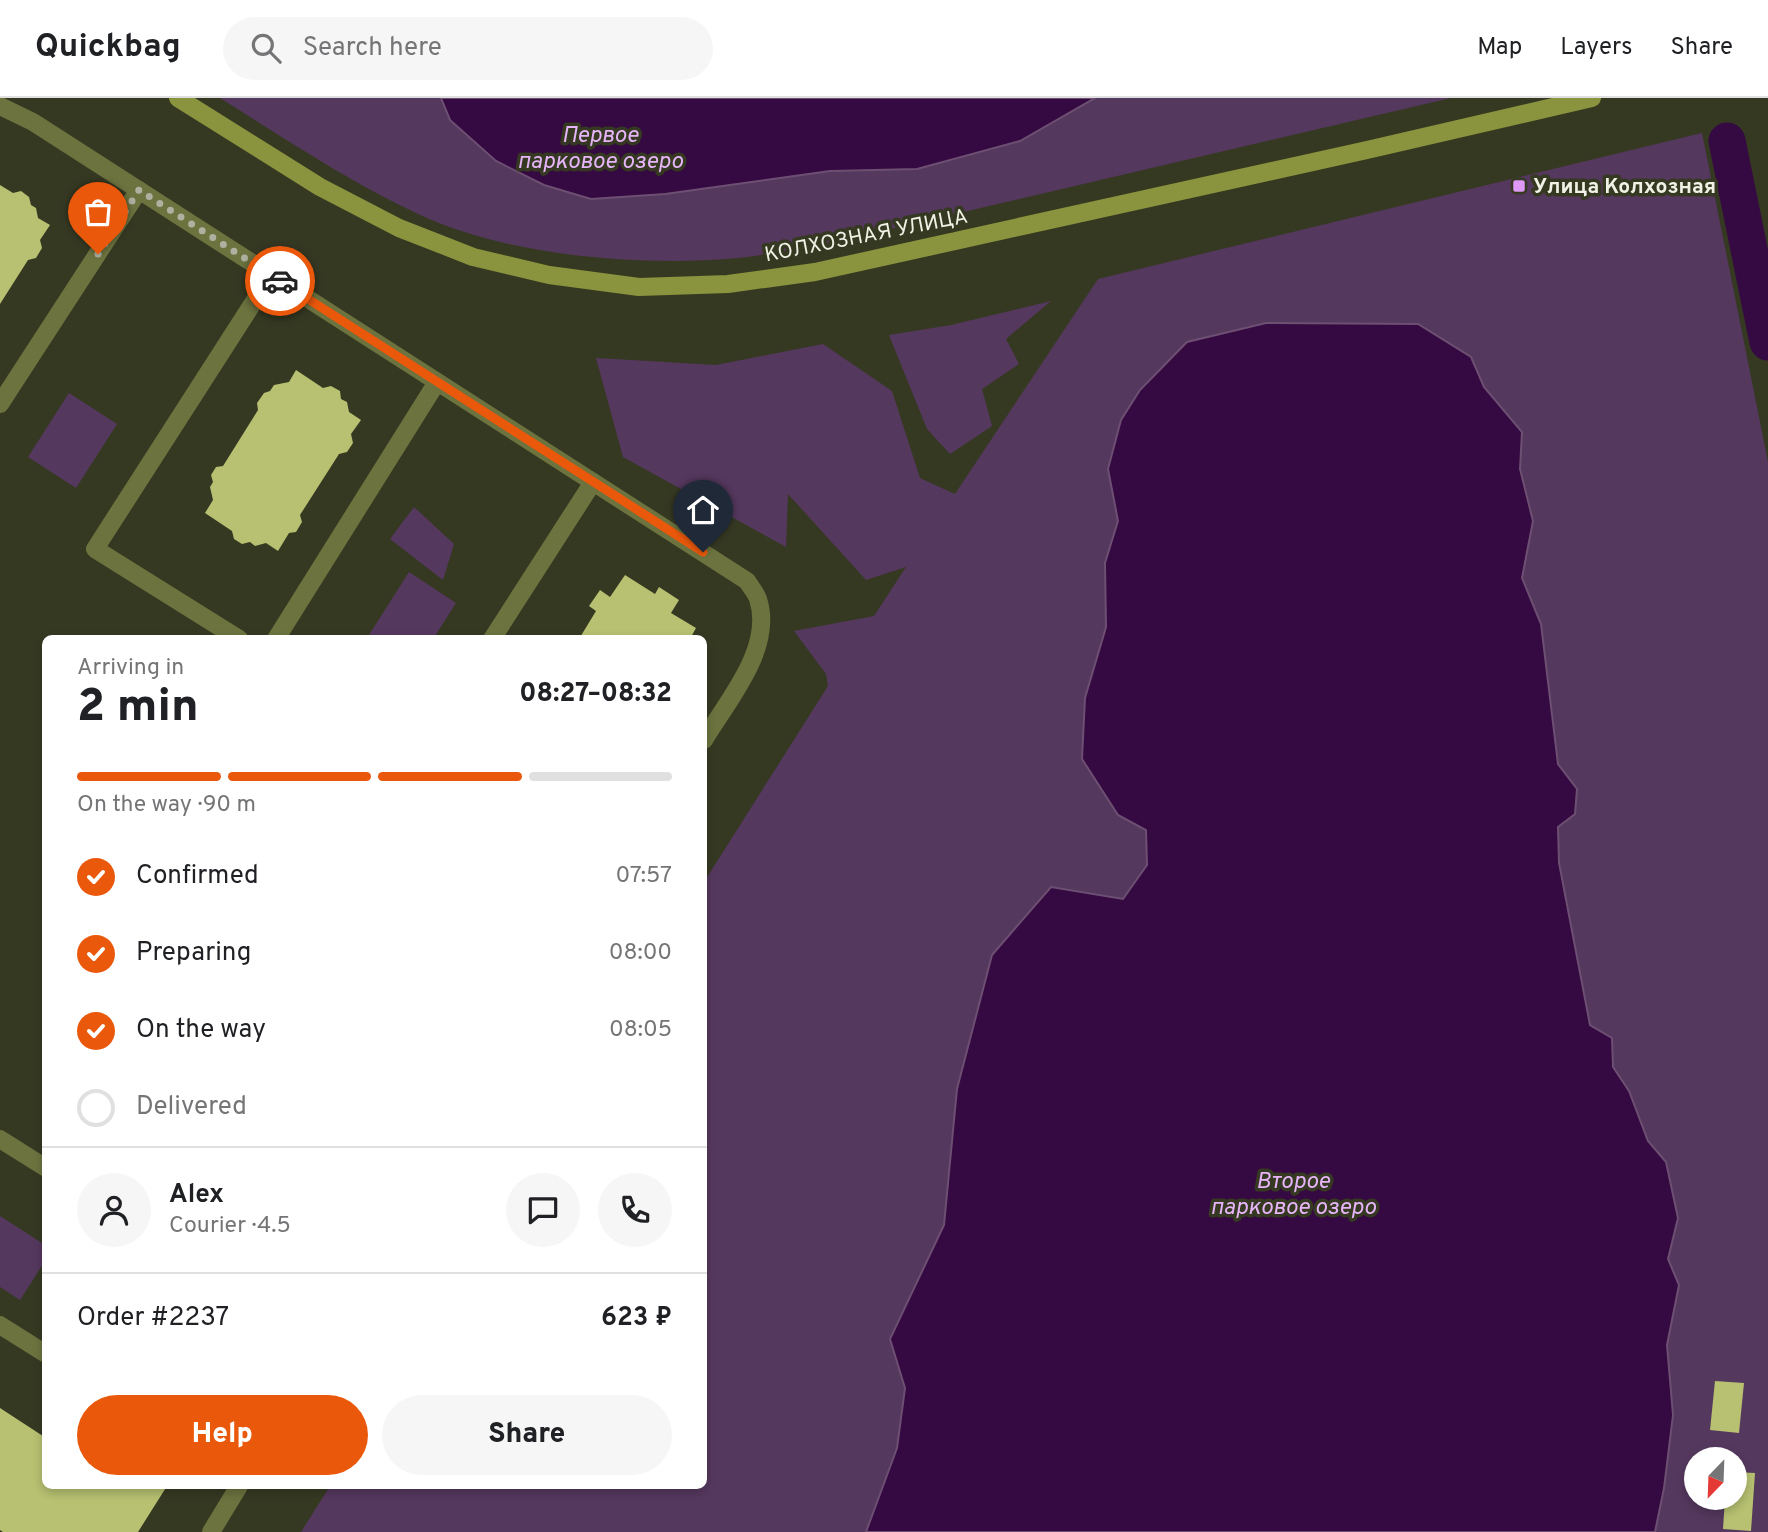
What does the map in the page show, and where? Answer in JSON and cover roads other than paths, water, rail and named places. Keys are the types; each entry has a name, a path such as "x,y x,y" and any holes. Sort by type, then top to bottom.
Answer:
{"main road":[{"name":"КОЛХОЗНАЯ УЛИЦА","path":"178,98 320,187 399,228 473,257 549,275 639,287 729,284 815,272 1592,98"}],"lane":[{"path":"0,106 33,122 747,581 758,597 762,624 759,646 707,735"},
{"path":"0,404 139,190"},
{"path":"233,635 95,549 271,275"},
{"path":"279,635 437,382"},
{"path":"495,635 593,482"},
{"path":"0,1139 42,1165"},
{"path":"0,1325 42,1351"},
{"path":"211,1532 237,1489"}],"water":[{"name":"Первое парковое озеро","path":"441,98 1095,98 1020,141 917,169 830,171 665,194 591,199 544,185 496,161 450,120"},
{"name":"Второе парковое озеро","path":"1266,323 1418,324 1471,357 1484,387 1522,432 1520,469 1533,521 1522,578 1541,624 1558,764 1577,789 1575,814 1558,827 1559,863 1590,1025 1612,1038 1613,1067 1629,1091 1648,1141 1666,1162 1678,1218 1668,1259 1679,1285 1667,1345 1673,1415 1664,1488 1655,1532 866,1532 897,1448 905,1388 890,1339 944,1225 957,1089 992,955 1051,887 1123,899 1147,865 1146,830 1118,815 1082,759 1085,698 1106,627 1105,563 1118,521 1108,469 1121,420 1140,390 1187,342"}],"waterway":[{"path":"1727,141 1768,342"}],"place":[{"name":"Улица Колхозная","path":"1519,186"}]}
